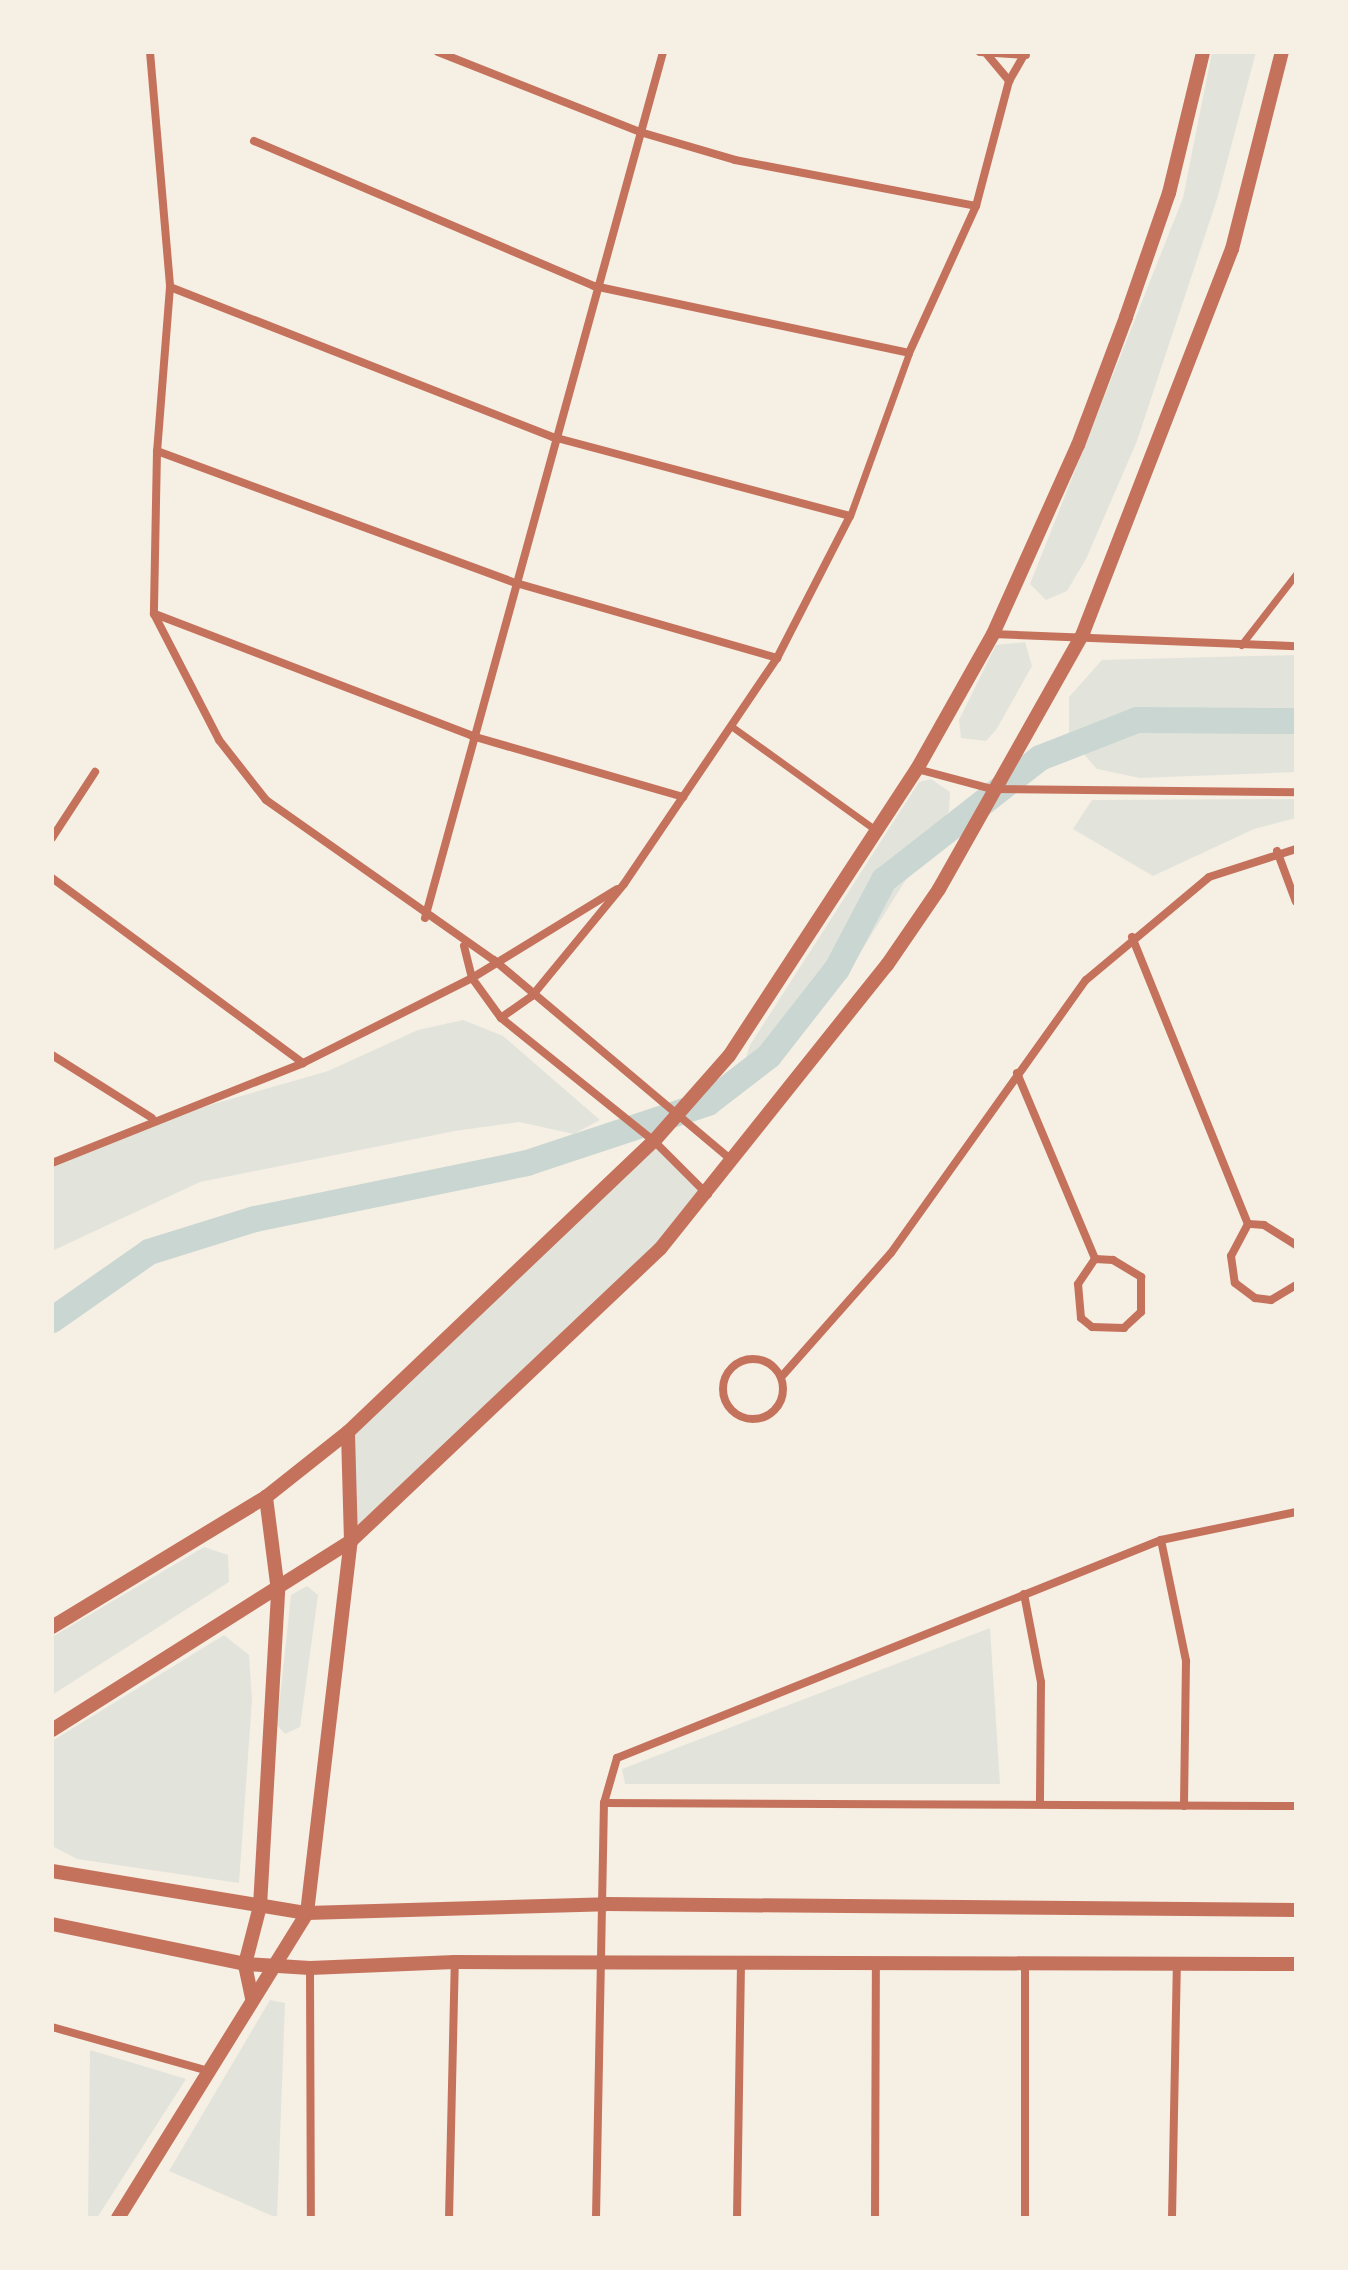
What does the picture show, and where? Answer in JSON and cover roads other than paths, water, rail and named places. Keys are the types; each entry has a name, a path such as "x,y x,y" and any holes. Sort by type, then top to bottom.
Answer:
{"street":[{"path":"150,52 170,287 157,451 154,614 219,740 249,781 425,918 464,946 494,960 532,996 734,1162"},
{"path":"438,52 640,132 823,181 976,206"},
{"path":"425,918 594,286 663,52"},
{"path":"501,1018 532,996 624,884 777,658 850,516 909,353 976,206 1009,81 1026,53 983,52"},
{"path":"983,52 1009,81"},
{"path":"52,1627 266,1497 348,1432 680,1115 794,964 917,769 993,634 1078,445 1169,193 1203,52"},
{"path":"52,1730 278,1591 351,1541 544,1364 708,1195 887,965 939,889 992,789 1083,633 1232,249 1282,52"},
{"path":"254,141 594,286 909,353"},
{"path":"170,287 553,437 850,516"},
{"path":"157,451 516,583 777,658"},
{"path":"1240,646 1296,574"},
{"path":"154,614 472,736 683,797"},
{"path":"993,634 1083,633 1240,646 1296,646"},
{"path":"731,726 877,831"},
{"path":"917,769 992,789 1296,792"},
{"path":"52,838 95,772"},
{"path":"783,1375 766,1360 739,1365 724,1374 722,1399 737,1415 758,1415 781,1404 783,1375 891,1253 1086,980 1132,937 1209,877 1277,851 1296,849"},
{"path":"1277,851 1296,902"},
{"path":"52,878 303,1063"},
{"path":"52,1163 152,1118 303,1063 472,978 494,960 624,884"},
{"path":"1132,937 1248,1224"},
{"path":"464,946 472,978 501,1018 654,1141 708,1195"},
{"path":"52,1055 152,1118"},
{"path":"1017,1073 1095,1259"},
{"path":"1248,1224 1264,1225 1296,1245"},
{"path":"1248,1224 1233,1242 1235,1283 1271,1300 1296,1285"},
{"path":"1095,1259 1113,1260 1141,1277 1141,1312 1124,1328 1092,1327 1081,1318 1078,1284 1095,1259"},
{"path":"118,2218 212,2072 252,1998 280,1967 307,1913 351,1541 348,1432"},
{"path":"252,1998 245,1964 260,1906 278,1591 266,1497"},
{"path":"596,2218 598,1961 606,1904 604,1803 610,1767 629,1748 1161,1540 1296,1512"},
{"path":"1161,1540 1186,1661 1184,1806"},
{"path":"1024,1594 1041,1682 1040,1801"},
{"path":"604,1803 1040,1801 1296,1806"},
{"path":"52,1871 307,1913 606,1904 1296,1910"},
{"path":"52,1924 245,1964 310,1968 455,1962 598,1961 876,1967 1177,1962 1296,1964"},
{"path":"449,2218 455,1962"},
{"path":"1172,2218 1177,1962"},
{"path":"737,2218 741,1964"},
{"path":"1025,1965 1025,2218"},
{"path":"875,2218 876,1967"},
{"path":"310,1968 311,2218"},
{"path":"52,2027 212,2072"}],"waterway":[{"path":"52,1320 149,1252 255,1219 527,1163 708,1103 769,1056 837,969 884,880 1040,758 1137,720 1296,721"}]}
